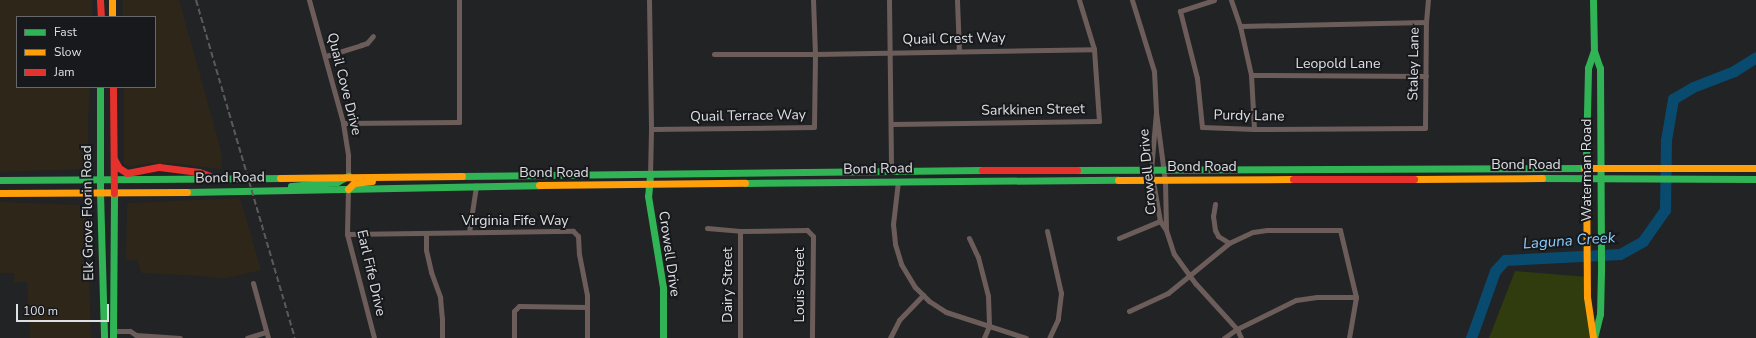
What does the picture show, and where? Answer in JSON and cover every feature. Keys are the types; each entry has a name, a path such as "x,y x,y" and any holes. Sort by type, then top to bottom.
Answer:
{"main road":[{"path":"100,0 100,16"},
{"name":"Waterman Road","path":"1593,0 1594,51 1600,68 1601,220 1600,314 1594,338"},
{"path":"110,2 112,16"},
{"name":"Waterman Road","path":"1594,51 1588,68 1586,168 1587,297 1594,338"},
{"name":"Elk Grove Florin Road","path":"100,88 100,192 104,338"},
{"name":"Elk Grove Florin Road","path":"113,88 113,334"},
{"path":"114,160 119,168 127,172 159,168 176,168 199,172 217,179"},
{"name":"Bond Road","path":"0,180 217,179 348,176 650,175 956,170 1756,168"},
{"path":"898,181 903,177 947,176 956,170"},
{"path":"476,186 480,180 528,179 539,175"},
{"name":"Crowell Drive","path":"650,175 648,196 663,288 663,338"},
{"path":"279,191 298,185 337,182 348,176"},
{"path":"348,189 349,186 354,183 410,180 420,176"},
{"name":"Bond Road","path":"0,192 279,191 476,186 898,181 1586,178 1756,179"},
{"path":"103,309 108,317 108,338"}],"street":[{"name":"Quail Cove Drive","path":"309,0 326,56 343,123 348,156 348,176"},
{"path":"343,123 459,122 459,0"},
{"path":"649,0 651,129 650,175"},
{"name":"Quail Terrace Way","path":"651,129 814,127 815,54 813,0"},
{"path":"889,0 891,53 891,171"},
{"path":"957,0 959,51"},
{"name":"Sarkkinen Street","path":"891,124 1099,121 1094,48 1079,0"},
{"path":"1132,0 1154,70 1156,112"},
{"name":"Purdy Lane","path":"1214,0 1180,11 1197,78 1202,127 1254,129 1425,128"},
{"path":"1231,0 1240,26 1251,75 1254,129"},
{"name":"Staley Lane","path":"1425,128 1426,22 1428,0"},
{"path":"1240,26 1426,22"},
{"path":"326,56 367,43 373,36"},
{"name":"Quail Crest Way","path":"714,54 891,53 1094,48"},
{"name":"Leopold Lane","path":"1251,75 1426,76"},
{"name":"Crowell Drive","path":"1156,112 1151,170 1160,221 1166,230 1174,254 1190,275 1237,329 1241,338"},
{"name":"Crowell Drive","path":"1156,112 1165,181 1166,230"},
{"path":"898,181 893,224 895,244 904,270 923,295 946,312 1026,338"},
{"path":"469,232 476,186"},
{"name":"Earl Fife Drive","path":"348,189 347,234 374,338"},
{"path":"1215,204 1213,216 1215,230 1218,236 1229,243"},
{"path":"1119,238 1160,221"},
{"name":"Louis Street","path":"707,228 740,232 807,230 813,236 812,338"},
{"path":"1129,311 1168,293 1229,243 1253,232 1268,230 1340,230 1356,297 1349,338"},
{"name":"Virginia Fife Way","path":"347,234 573,232 578,236 579,254 587,295 587,338"},
{"name":"Dairy Street","path":"740,232 740,338"},
{"path":"1047,232 1061,293 1058,319 1049,338"},
{"path":"426,233 426,250 430,272 440,297 442,338"},
{"path":"969,238 978,257 986,289 990,326 984,338"},
{"path":"253,283 268,338"},
{"path":"890,338 899,320 923,295"},
{"path":"1224,338 1237,329 1296,300 1317,296 1356,297"},
{"path":"514,338 514,311 519,306 587,307"},
{"path":"113,334 130,330 134,336 180,338"},
{"path":"247,338 266,332"}],"shaded area":[{"path":"0,0 92,0 92,16 16,16 16,88 90,88 88,123 89,164 84,169 0,172"},
{"path":"123,0 179,0 222,154 221,169 171,163 152,163 129,167 124,164 124,88 156,88 156,16 123,16"},
{"path":"240,198 261,270 221,279 203,276 141,273 138,260 126,260 127,206 129,203"},
{"path":"0,202 85,206 87,210 91,338 30,338 27,282 14,282 14,273 0,273"}],"green space":[{"path":"1515,271 1587,277 1592,338 1489,338"}],"waterway":[{"name":"Laguna Creek","path":"1471,338 1495,271 1505,260 1620,254 1643,241 1665,210 1666,140 1673,99 1693,87 1734,71 1756,57"}],"railway":[{"path":"196,0 295,338"}],"traffic: fast":[{"path":"1593,0 1594,51 1600,68 1601,271 1600,314 1594,338"},
{"path":"1586,158 1588,68 1594,51"},
{"path":"100,88 100,192"},
{"path":"1077,170 1584,168"},
{"path":"462,176 982,170"},
{"path":"650,175 648,196 663,288 663,338"},
{"path":"291,186 337,182 348,176"},
{"path":"0,180 280,178"},
{"path":"1542,178 1756,179"},
{"path":"745,183 1118,180"},
{"path":"187,192 539,185"},
{"path":"100,192 104,338"},
{"path":"113,338 114,193"}],"traffic: slow":[{"path":"112,0 112,16"},
{"path":"1586,158 1587,297 1593,337"},
{"path":"1584,168 1756,168"},
{"path":"280,178 462,176"},
{"path":"1414,179 1542,178"},
{"path":"1118,180 1293,179"},
{"path":"348,189 354,183 372,181"},
{"path":"539,185 745,183"},
{"path":"0,193 187,192"}],"traffic: jam":[{"path":"100,0 101,16"},
{"path":"113,88 114,193"},
{"path":"114,159 119,168 127,173 159,167 199,172 213,177"},
{"path":"982,170 1077,170"},
{"path":"1293,179 1414,179"}]}
